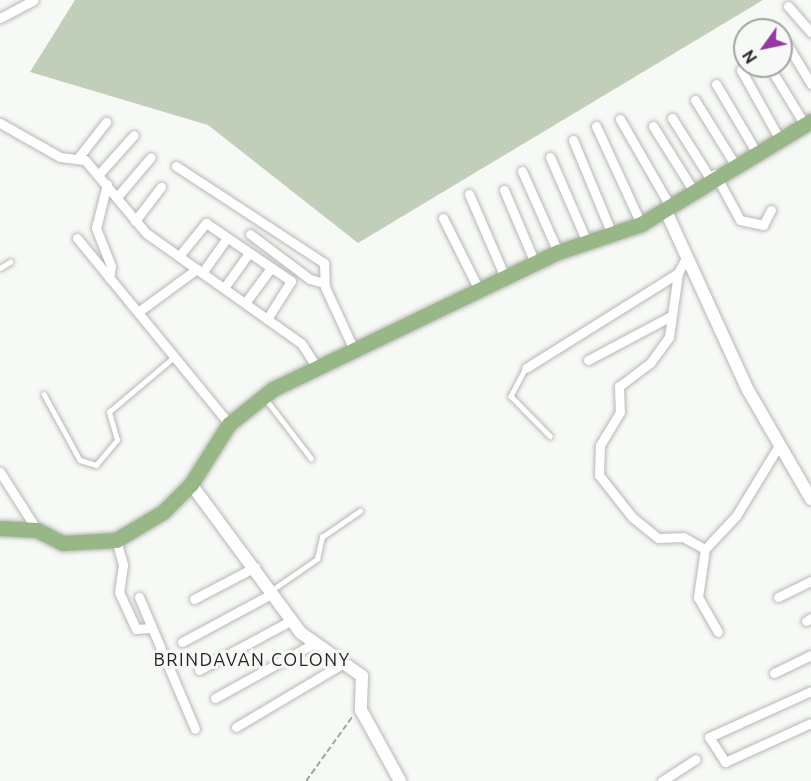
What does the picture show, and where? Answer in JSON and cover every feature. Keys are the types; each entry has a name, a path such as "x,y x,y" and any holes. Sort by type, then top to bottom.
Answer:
{"highway":[{"path":"0,528 37,530 63,543 116,540 163,512 190,484 229,424 264,396 317,368 558,252 641,224 755,150 808,123"}],"street":[{"path":"0,18 34,0"},
{"path":"788,6 811,32"},
{"path":"793,55 811,84"},
{"path":"745,78 779,138"},
{"path":"777,78 808,123"},
{"path":"716,84 755,150"},
{"path":"695,100 734,163"},
{"path":"672,118 713,176 740,220 763,225 771,210"},
{"path":"620,119 668,207 687,256 778,447 811,499"},
{"path":"78,158 106,122"},
{"path":"0,123 60,157 78,158 99,174 135,221 199,271 308,349 317,368"},
{"path":"596,126 641,224"},
{"path":"653,126 693,190"},
{"path":"99,174 134,135"},
{"path":"573,140 612,234"},
{"path":"117,197 151,157"},
{"path":"550,157 587,242"},
{"path":"176,166 324,263 324,283 354,350"},
{"path":"522,171 558,252"},
{"path":"107,184 96,228 111,266 109,278"},
{"path":"135,221 161,187"},
{"path":"504,190 535,263"},
{"path":"469,194 506,277"},
{"path":"443,218 479,290"},
{"path":"179,256 204,224 271,268 293,286 267,319"},
{"path":"250,234 310,279 324,283"},
{"path":"138,312 199,271 226,237"},
{"path":"77,238 229,424"},
{"path":"224,288 249,253"},
{"path":"687,256 678,273 665,344 619,386 620,412 600,445 598,469 632,517 657,538 683,537 705,549"},
{"path":"245,303 271,268"},
{"path":"526,368 678,273"},
{"path":"588,360 671,316"},
{"path":"718,632 698,597 705,549 736,516 778,447"},
{"path":"0,472 37,530"},
{"path":"190,484 255,567 292,620 313,644 362,676 360,703 400,781"},
{"path":"116,540 123,565 119,592 138,631 152,628"},
{"path":"194,599 255,567"},
{"path":"778,597 811,581"},
{"path":"182,642 272,592"},
{"path":"138,597 195,729"},
{"path":"199,670 292,620"},
{"path":"215,698 313,644"},
{"path":"774,673 811,655"},
{"path":"236,727 344,663"},
{"path":"811,691 710,737 725,762 811,723"},
{"path":"662,781 696,759"}],"lane":[{"path":"0,268 10,262"},
{"path":"44,394 80,460 96,465 117,440 109,411 174,357"},
{"path":"526,368 511,396 550,436"},
{"path":"264,396 310,458"},
{"path":"272,592 317,559 322,537 360,511"}],"path":[{"path":"306,781 335,747 360,703"}],"green space":[{"path":"75,0 763,0 358,243 208,125 30,72"}],"district":[{"name":"BRINDAVAN COLONY","path":"252,659"}]}
